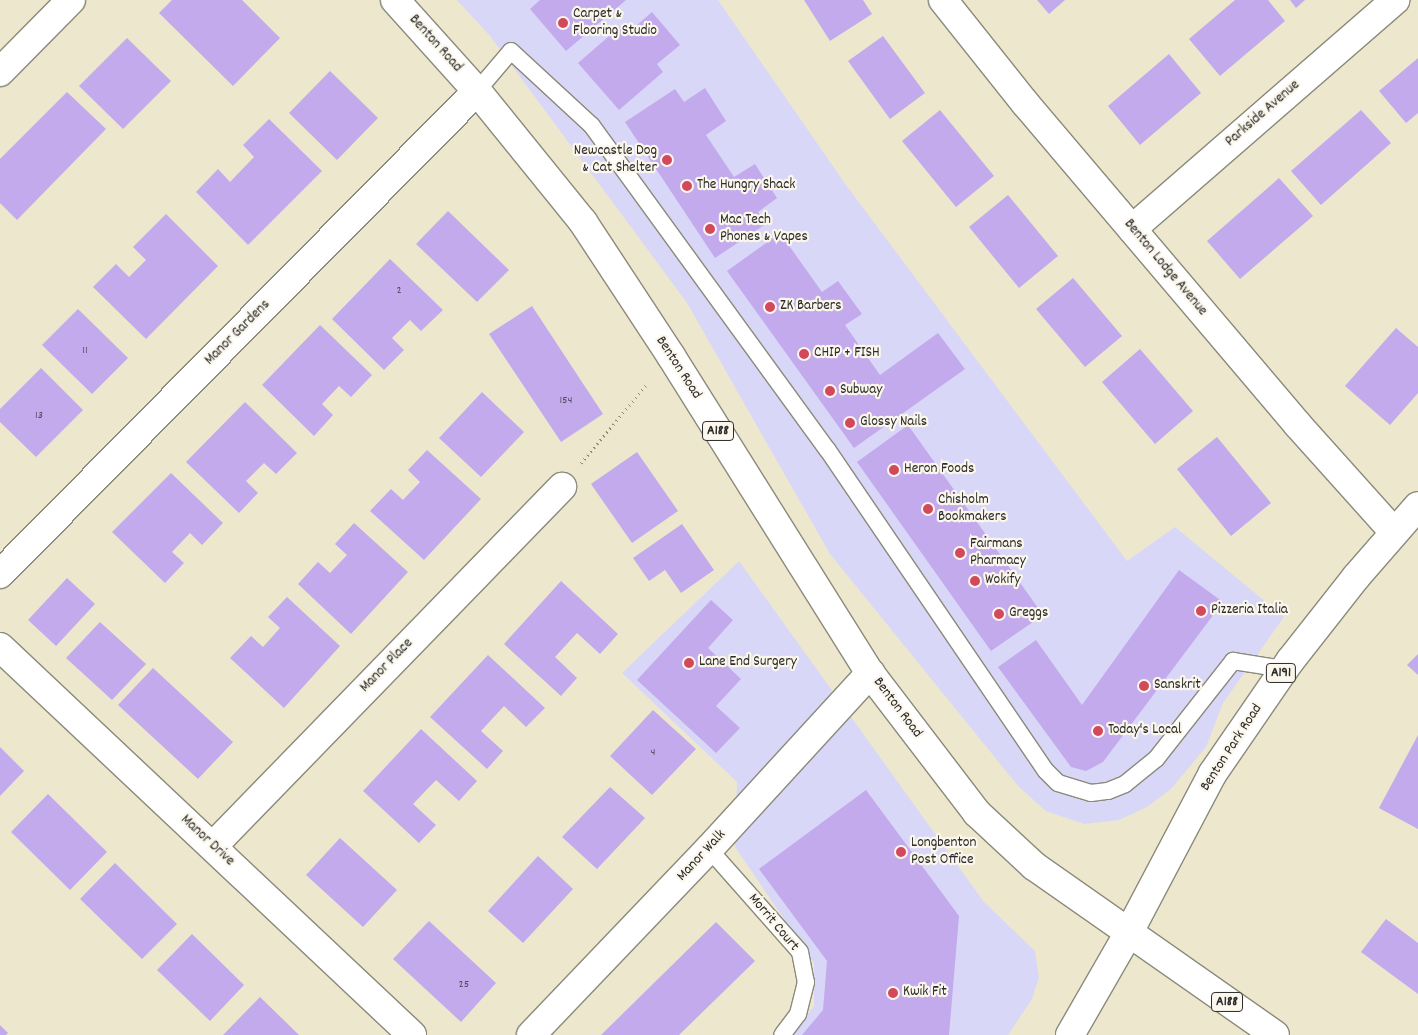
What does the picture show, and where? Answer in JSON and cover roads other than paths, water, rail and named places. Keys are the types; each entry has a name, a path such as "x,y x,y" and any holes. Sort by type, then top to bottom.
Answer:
{"street":[{"path":"0,72 72,0"},
{"name":"Benton Road","path":"395,0 477,92 583,222 671,356 870,673 976,813 1034,866 1128,934 1275,1035"},
{"name":"Benton Lodge Avenue","path":"943,0 1132,228 1394,532"},
{"name":"Parkside Avenue","path":"1132,228 1395,0"},
{"name":"Manor Gardens","path":"0,574 477,92"},
{"name":"Manor Place","path":"213,846 562,486"},
{"name":"Benton Park Road","path":"1074,1029 1128,934 1213,773 1284,669 1394,532 1418,506"},
{"name":"Manor Drive","path":"0,648 213,846 412,1035"},
{"name":"Manor Walk","path":"531,1035 710,849 870,673"}],"lane":[{"path":"477,92 511,51 592,126 827,449 1046,771 1058,783 1091,793 1108,791 1124,784 1156,759 1233,661 1284,669"},
{"name":"Morrit Court","path":"710,849 800,952 806,982 798,1014 782,1035"}],"place":[{"name":"Carpet & Flooring Studio","path":"563,23"},
{"name":"Newcastle Dog & Cat Shelter","path":"667,160"},
{"name":"The Hungry Shack","path":"687,186"},
{"name":"Mac Tech Phones & Vapes","path":"710,229"},
{"name":"ZK Barbers","path":"770,307"},
{"name":"CHIP + FISH","path":"804,354"},
{"name":"Subway","path":"830,391"},
{"name":"Glossy Nails","path":"850,423"},
{"name":"Heron Foods","path":"894,470"},
{"name":"Chisholm Bookmakers","path":"928,509"},
{"name":"Fairmans Pharmacy","path":"960,553"},
{"name":"Wokify","path":"975,581"},
{"name":"Pizzeria Italia","path":"1201,611"},
{"name":"Greggs","path":"999,614"},
{"name":"Lane End Surgery","path":"689,663"},
{"name":"Sanskrit","path":"1144,686"},
{"name":"Today's Local","path":"1098,731"},
{"name":"Longbenton Post Office","path":"901,852"},
{"name":"Kwik Fit","path":"893,993"}]}
